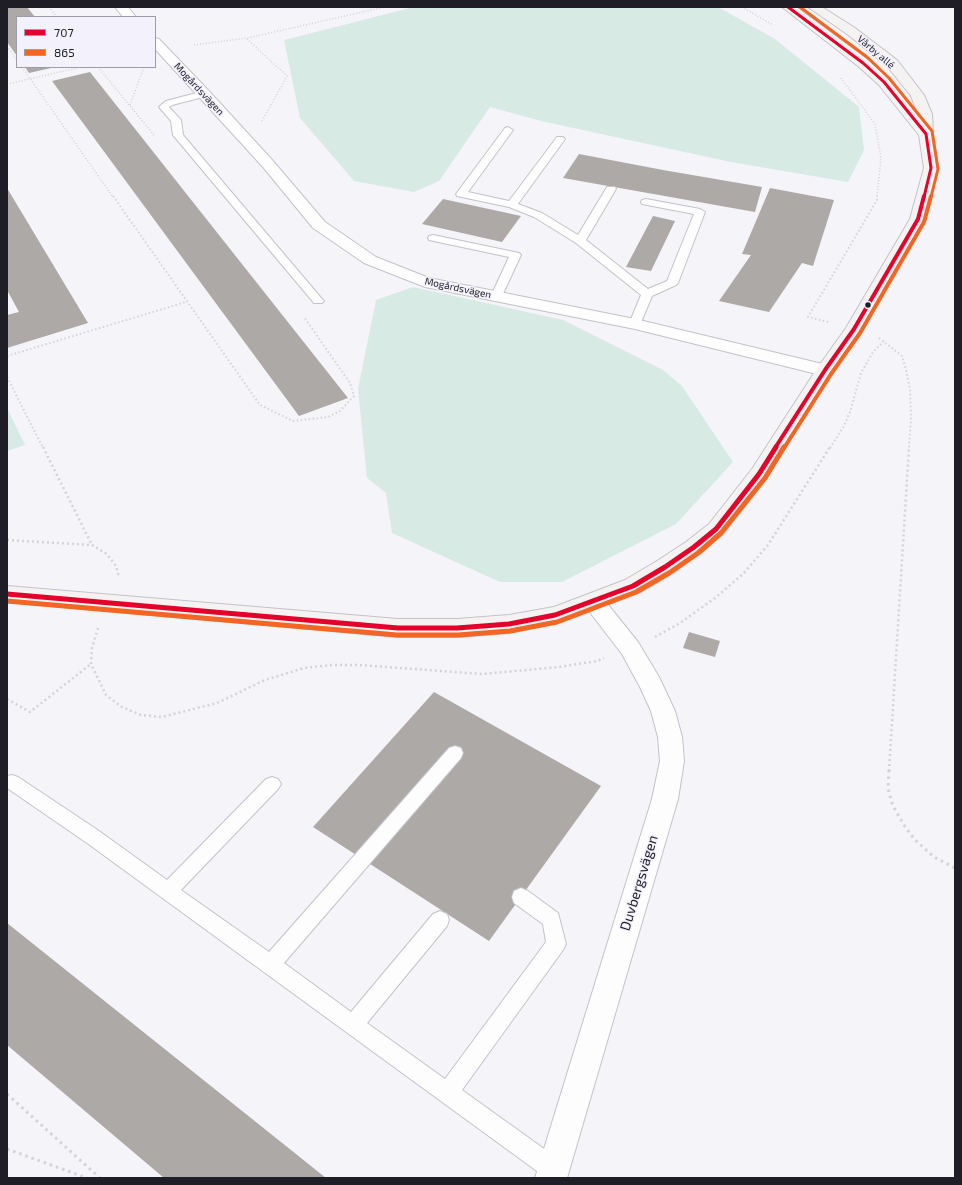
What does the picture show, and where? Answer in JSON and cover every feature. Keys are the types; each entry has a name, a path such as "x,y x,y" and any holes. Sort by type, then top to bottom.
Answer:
{"street":[{"path":"121,7 129,16"},
{"name":"Vårby allé","path":"788,7 863,63 884,82 926,134"},
{"name":"Vårby allé","path":"7,594 405,628 457,628 509,624 554,615 594,602 633,586 665,567 716,529 758,474 825,370 854,329 918,219 932,168 926,134 925,114 917,95 892,63 851,31 814,7"},
{"name":"Mogårdsvägen","path":"156,43 268,164 319,225 370,260 425,282 635,324 825,370"},
{"name":"Duvbergsvägen","path":"552,1174 666,798 672,761 670,737 663,711 651,684 630,648 594,602"}],"lane":[{"path":"204,94 169,103 164,108 176,120 178,135 318,301"},
{"path":"508,130 461,194 512,205 538,214 580,242 647,294"},
{"path":"512,205 560,139"},
{"path":"580,242 611,189"},
{"path":"635,324 647,294 672,283 700,212 646,202"},
{"path":"433,238 515,255 497,296"},
{"path":"270,965 455,753"},
{"path":"12,782 93,837 447,1093 552,1174"},
{"path":"168,891 272,784"},
{"path":"447,1093 556,944 551,919 521,897"},
{"path":"353,1025 440,920"}],"path":[{"path":"49,7 56,16"},
{"path":"194,45 247,38 385,7"},
{"path":"742,7 773,25"},
{"path":"247,38 287,76 249,145"},
{"path":"7,46 16,59"},
{"path":"23,68 186,302 260,405 293,421 328,417 340,411 354,396 350,383 301,313"},
{"path":"7,84 77,68"},
{"path":"99,68 159,141"},
{"path":"130,105 144,68"},
{"path":"839,74 875,124 881,158 877,200 808,317 854,329"},
{"path":"7,356 186,302"},
{"path":"98,628 92,648 91,664 106,695 122,707 141,715 162,717 217,703 265,680 304,668 332,664 482,674 559,668 597,661 630,648 680,623 743,574 768,545 844,426 850,412 861,373 873,352 884,341 902,356 910,389 911,418 888,790 893,806 914,839 934,857 955,868"},
{"path":"7,377 92,545"},
{"path":"7,540 92,545 107,554 116,566 120,578"},
{"path":"7,700 30,712 91,664"},
{"path":"7,1094 100,1178"},
{"path":"7,1149 87,1178"}],"shaded area":[{"path":"414,7 718,7 775,39 859,107 864,150 848,182 731,162 541,121 490,107 439,181 414,192 354,181 300,118 284,40"},
{"path":"413,287 563,320 663,370 682,386 733,462 676,524 562,582 500,582 392,533 386,493 367,478 358,389 376,300"},
{"path":"7,408 25,445 7,451"}],"building":[{"path":"7,7 27,7 34,16 16,16 16,55 7,42"},
{"path":"26,68 51,68 29,73"},
{"path":"90,72 348,398 299,416 52,81"},
{"path":"579,154 762,187 755,212 563,178"},
{"path":"7,188 88,323 7,348 7,315 19,312 7,290"},
{"path":"770,188 834,200 813,266 802,263 769,312 719,301 751,255 742,254"},
{"path":"443,199 521,216 502,242 422,224"},
{"path":"653,216 675,221 651,271 626,267"},
{"path":"689,632 720,641 715,657 683,648"},
{"path":"434,692 601,786 489,941 313,827"},
{"path":"7,923 326,1178 164,1178 7,1045"}],"transit line":[{"name":"707","path":"7,594 398,628 457,628 509,624 555,615 633,586 665,567 694,547 716,529 759,474 825,370 854,329 918,219 931,168 926,134 884,82 863,63 788,7"},
{"name":"865","path":"7,601 397,635 458,635 510,631 557,622 636,592 669,573 698,553 721,533 765,478 831,374 860,333 924,222 938,169 932,131 889,78 867,57 800,7"}]}
